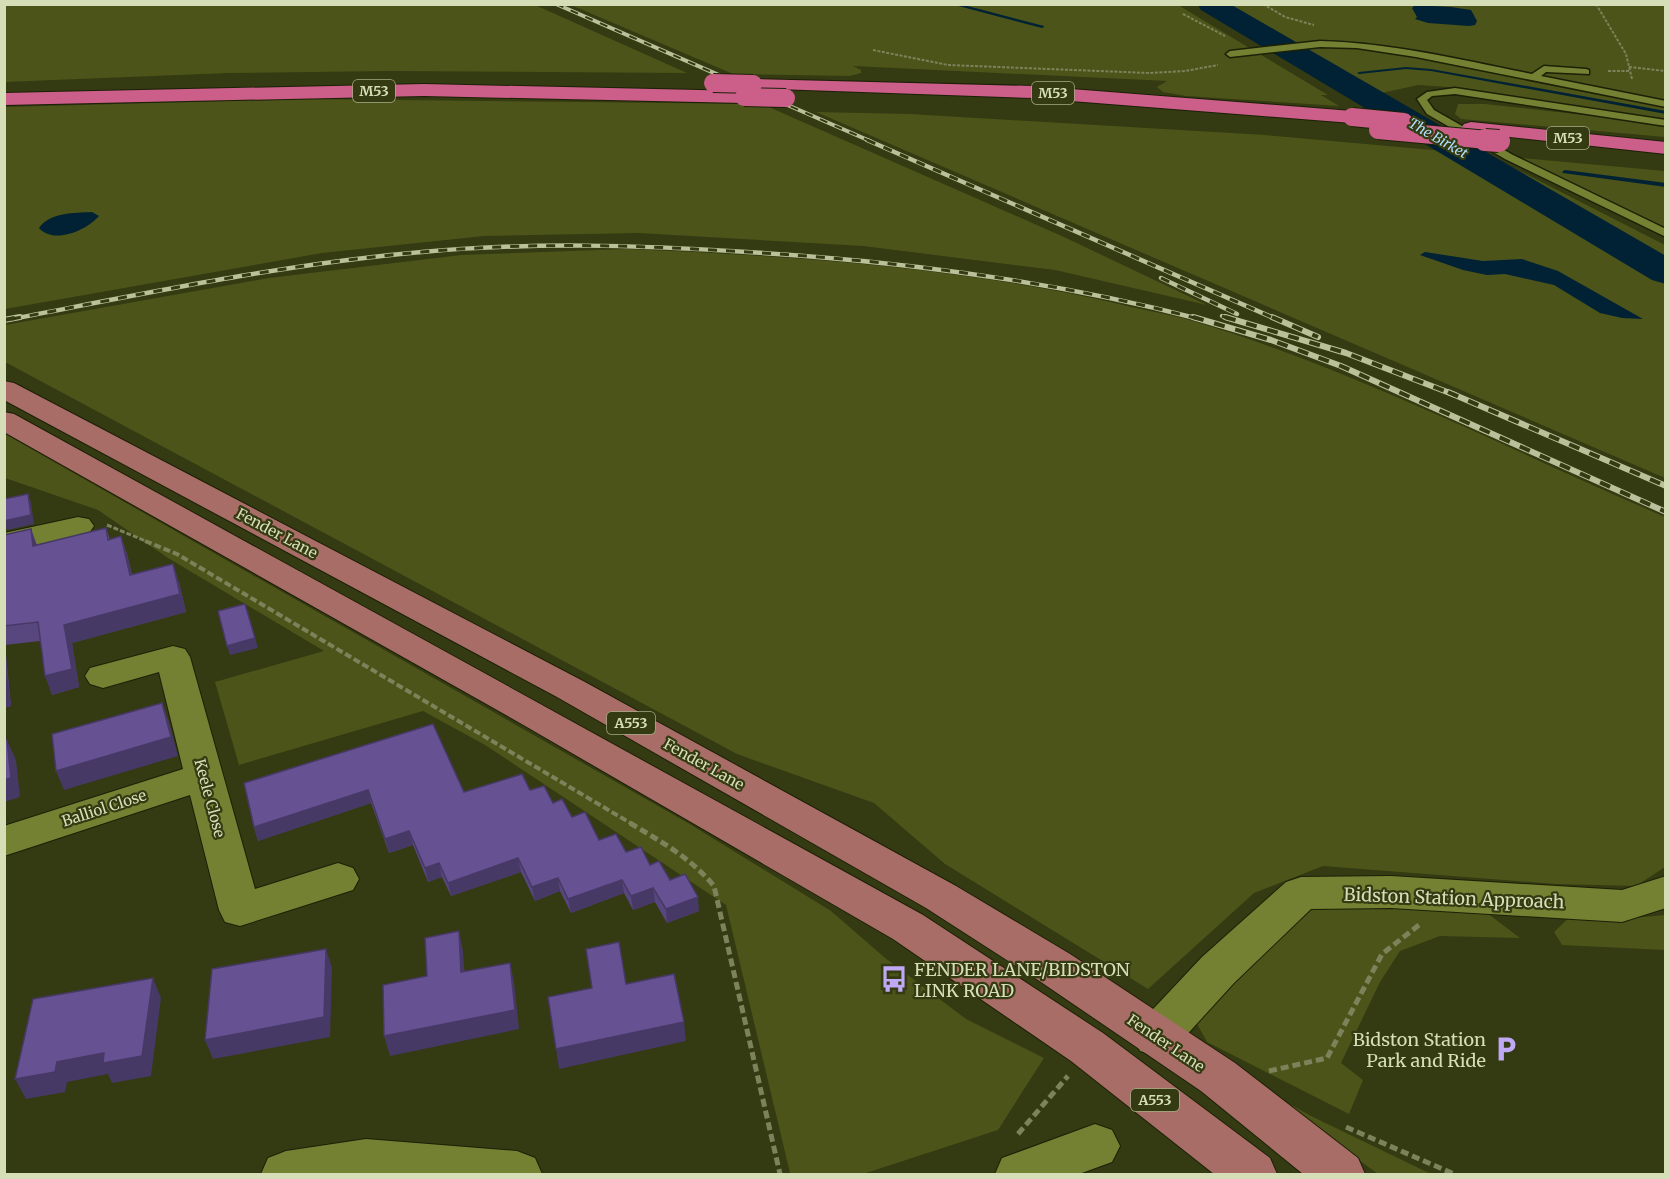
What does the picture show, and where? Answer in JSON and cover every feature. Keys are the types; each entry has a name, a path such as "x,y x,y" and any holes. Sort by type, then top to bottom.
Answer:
{"highway":[{"name":"M53","path":"4,87 378,79 713,83 786,98 1011,104 1378,130 1665,159"},
{"name":"M53","path":"4,99 424,90 1033,92 1352,117 1665,146"}],"main road":[{"name":"Fender Lane","path":"4,389 559,683 931,891 1054,967 1237,1091 1340,1174"},
{"name":"A553","path":"4,420 554,726 908,927 1087,1047 1252,1174"}],"street":[{"path":"4,543 78,526"},
{"name":"Keele Close","path":"103,676 172,657 240,910 338,879"},
{"name":"Balliol Close","path":"4,841 204,776"},
{"name":"Bidston Station Approach","path":"1156,1037 1218,970 1301,893 1391,891 1622,906 1665,892"},
{"path":"1020,1174 1095,1146"},
{"path":"286,1174 366,1162 517,1174"}],"lane":[{"path":"1230,54 1320,44 1357,45 1416,54 1665,104"},
{"path":"1533,78 1544,69 1586,72 1570,85"},
{"path":"1665,123 1455,91 1430,94 1422,99 1430,112 1509,157 1665,234"}],"path":[{"path":"1263,4 1286,16 1318,27 1317,29"},
{"path":"1596,4 1626,54 1632,80 1613,94"},
{"path":"1183,14 1230,38"},
{"path":"873,50 948,64 1149,73 1204,68 1235,60 1246,53"},
{"path":"1629,67 1665,71"},
{"path":"78,526 109,525 177,554 467,724 677,851 705,875 714,886 780,1174"},
{"path":"1263,1073 1327,1058 1382,954 1419,925 1448,895"},
{"path":"1335,1121 1454,1174"}],"green space":[{"path":"4,5 535,5 687,73 389,71 228,73 5,82"},
{"path":"571,5 1178,5 1328,95 1321,95 1339,106 1186,96 1163,92 1157,87 1167,81 853,66 861,70 861,73 850,76 733,74"},
{"path":"1226,5 1665,5 1665,122 1462,88 1418,85 1382,93"},
{"path":"306,99 762,104 1064,237 1207,305 1055,270 863,246 639,233 484,236 322,253 5,309 5,107"},
{"path":"1458,104 1485,104 1665,124 1665,137 1461,119 1455,114"},
{"path":"816,112 910,114 1265,135 1489,155 1665,245 1665,478"},
{"path":"1522,158 1665,171 1665,228"},
{"path":"627,249 750,255 936,272 1058,291 1184,319 1254,341 1373,387 1665,517 1665,867 1636,886 1556,884 1323,866 1254,893 1148,989 945,864 874,803 737,754 5,362 5,325 269,278 461,255"},
{"path":"5,434 688,823 831,911 884,957 966,1019 1044,1058 998,1130 863,1174 790,1173 726,905 485,745 423,711 239,765 215,682 324,651 168,558 98,510 5,478"},
{"path":"1474,903 1520,938 1440,936 1400,951 1380,982 1341,1063 1363,1080 1349,1114 1207,1042 1196,1022 1291,915 1324,906"},
{"path":"1576,911 1632,918 1665,915 1665,950 1562,945 1554,932"},
{"path":"1256,1085 1311,1116 1431,1174 1378,1174"}],"water":[{"path":"1415,5 1471,10 1477,21 1475,25 1469,26 1428,23 1415,19 1417,17 1412,8"},
{"path":"92,212 99,216 87,226 70,234 53,235 39,228 56,216"},
{"path":"1425,252 1483,261 1522,259 1558,271 1643,319 1622,318 1600,313 1554,285 1505,274 1487,275 1463,270 1420,255"}],"building":[{"path":"28,494 31,515 4,521 4,499"},
{"path":"106,528 108,540 121,536 130,575 173,564 180,594 64,625 72,669 45,676 38,622 4,626 4,535 31,529 33,546"},
{"path":"245,604 255,638 227,646 218,611"},
{"path":"162,703 171,737 56,771 52,734"},
{"path":"433,724 464,792 522,774 530,790 544,786 553,803 562,799 572,817 585,812 599,840 616,834 626,852 641,847 650,865 659,861 670,880 685,874 698,897 666,909 653,888 631,896 622,880 568,899 558,878 532,887 518,858 448,883 439,863 425,868 409,831 385,839 368,790 254,827 244,783"},
{"path":"7,740 11,778 4,780 4,741"},
{"path":"459,931 461,972 510,963 515,1010 384,1036 383,985 427,976 425,938"},
{"path":"619,942 626,984 674,974 684,1022 556,1049 548,997 592,988 586,949"},
{"path":"326,949 324,1017 205,1040 212,969"},
{"path":"153,978 142,1056 103,1063 104,1053 57,1062 55,1072 15,1079 33,999"}],"waterway":[{"path":"953,4 1042,27"},
{"name":"The Birket","path":"1210,4 1666,272"},
{"path":"1359,73 1406,68 1431,70 1666,113"},
{"name":"The Birket","path":"1338,80 1344,78"},
{"path":"1565,172 1666,185"},
{"path":"1515,182 1527,180"}],"railway":[{"path":"556,4 870,141"},
{"path":"867,140 1276,319"},
{"path":"12,319 216,280 370,257 463,249 544,246 747,252 918,267 1087,293 1199,319"},
{"path":"1161,278 1237,314"},
{"path":"1222,316 1230,319"},
{"path":"4,320 20,317"},
{"path":"1193,317 1271,340 1341,366 1666,512"},
{"path":"1225,317 1346,353 1455,395"},
{"path":"1272,317 1318,337"},
{"path":"1448,392 1455,395"},
{"path":"1455,395 1666,486"}],"place":[{"name":"FENDER LANE/BIDSTON LINK ROAD","path":"894,979"},
{"name":"Bidston Station Park and Ride","path":"1506,1049"}]}
